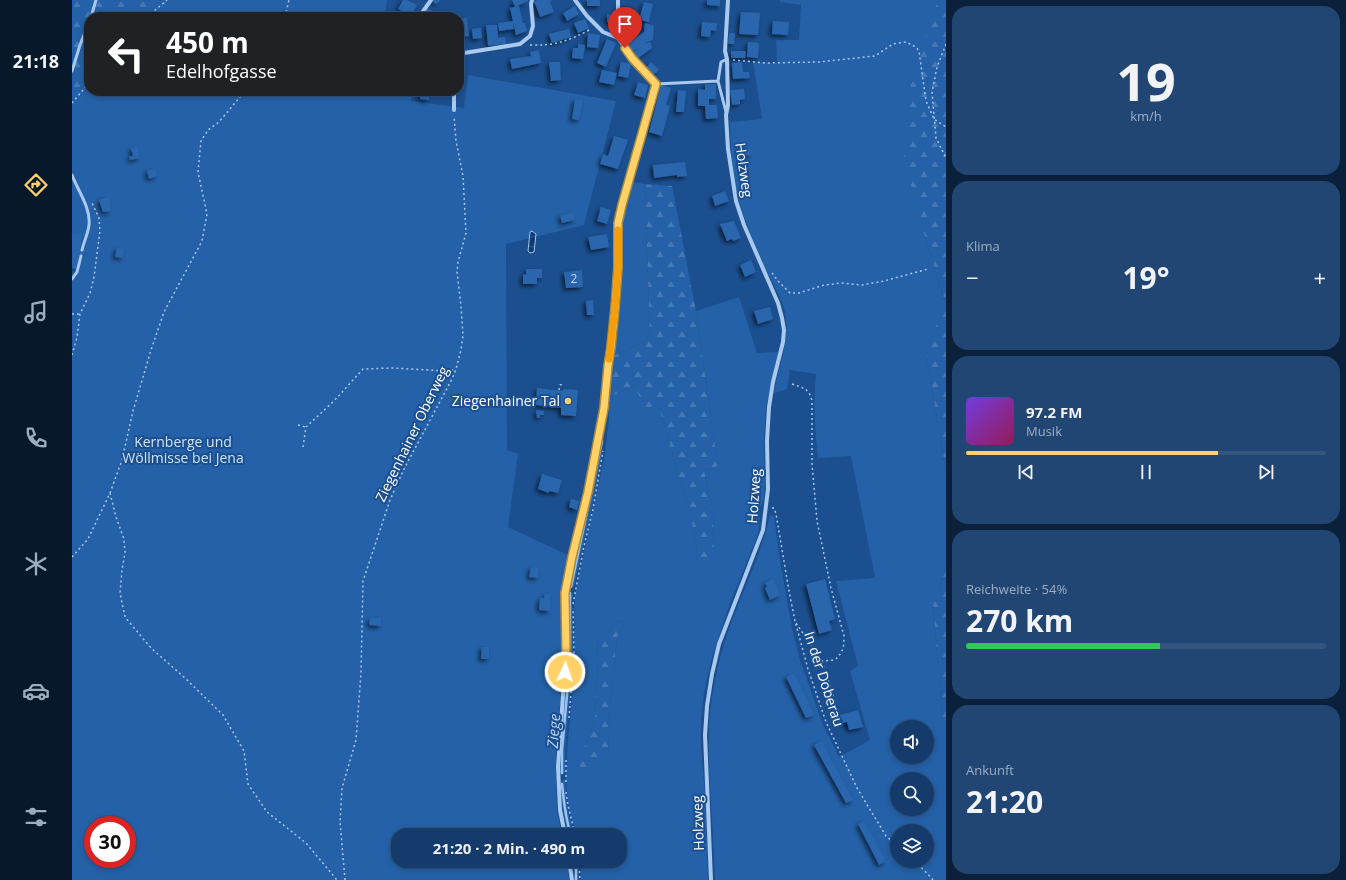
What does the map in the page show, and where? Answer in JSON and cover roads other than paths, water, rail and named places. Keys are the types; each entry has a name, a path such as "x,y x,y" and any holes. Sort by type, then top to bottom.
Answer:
{"street":[{"path":"423,12 431,0"},
{"path":"464,53 520,44 530,36 533,26 531,12 532,0"},
{"path":"564,828 560,810 558,767 566,652 565,593 604,408 615,308 618,267 618,223 656,84 632,58 618,38 603,32 596,26 574,0"},
{"path":"618,0 618,38"},
{"name":"Holzweg","path":"711,880 705,735 707,706 719,644 763,530 768,489 767,441 769,407 773,382 783,342 784,330 778,303 744,225 736,201 728,149 726,115 728,105 727,59 724,51 728,0"},
{"path":"454,96 454,110"},
{"path":"570,868 572,880"}],"lane":[{"path":"92,12 96,0"},
{"path":"72,71 84,35"},
{"name":"Holzweg","path":"726,115 718,81 721,62 727,59"},
{"path":"656,84 718,81"},
{"path":"72,175 85,204 89,223 88,232 82,250"},
{"path":"72,280 77,272 81,256"}],"water":[{"path":"532,231 536,234 534,252 530,253 528,251 530,232"}],"waterway":[{"name":"Ziege","path":"571,587 602,441"},
{"name":"Ziege","path":"562,773 562,750 570,662 570,593"},
{"name":"Ziege","path":"562,784 569,828"},
{"name":"Ziege","path":"576,868 576,880"}],"place":[{"name":"Ziegenhainer Tal","path":"568,401"}],"park label":[{"name":"Kernberge und Wöllmisse bei Jena","path":"183,450"}]}
